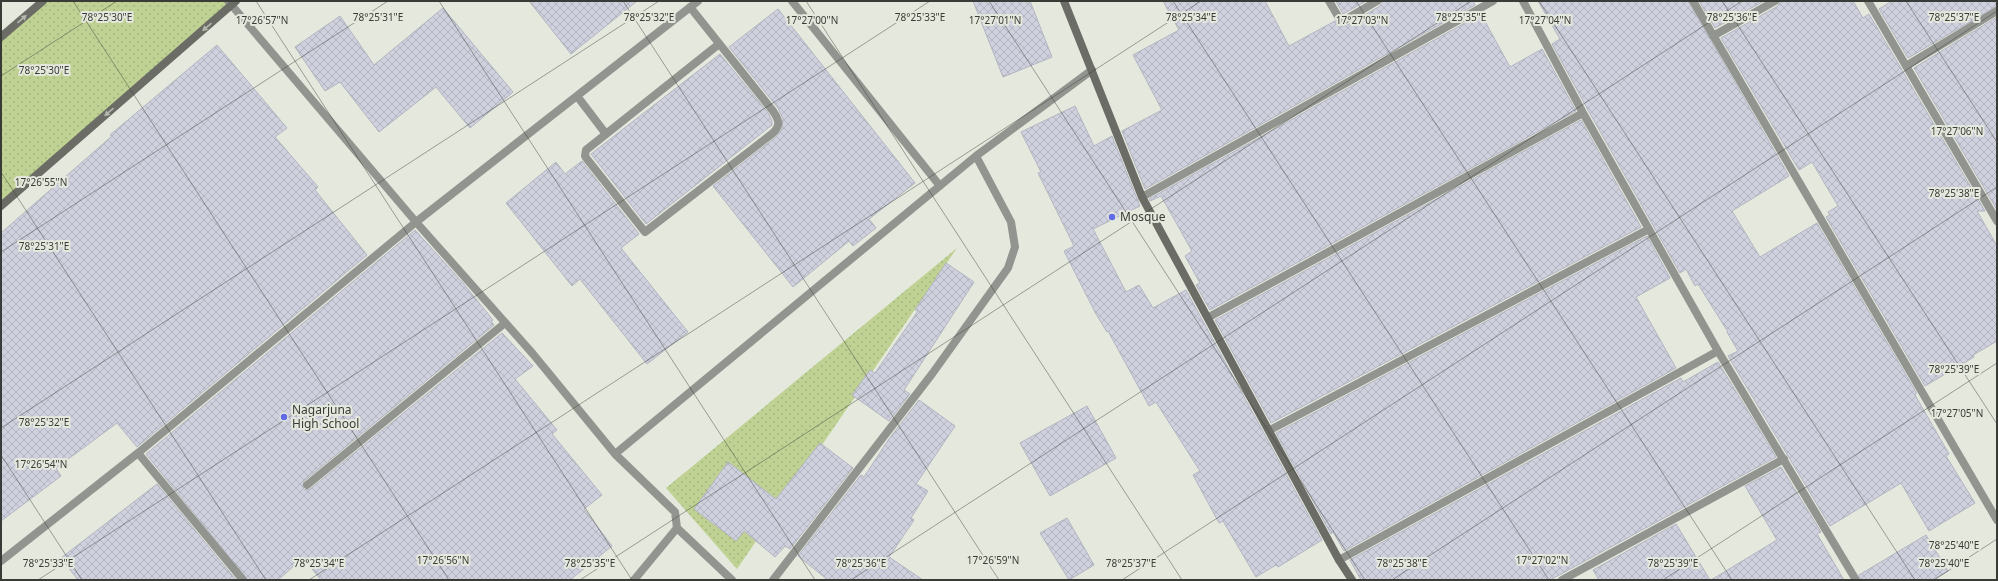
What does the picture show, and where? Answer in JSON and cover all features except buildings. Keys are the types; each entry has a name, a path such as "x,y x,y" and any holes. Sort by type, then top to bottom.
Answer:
{"street":[{"path":"1,37 43,1"},
{"path":"1,561 138,453 416,222 698,1"},
{"path":"792,1 940,186"},
{"path":"1064,1 1142,197 1209,317 1339,560 1352,580"},
{"path":"1329,1 1338,18 1343,21 1378,1"},
{"path":"1142,197 1493,1"},
{"path":"1523,1 1583,113 1718,352 1784,459 1855,580"},
{"path":"1693,1 1997,520"},
{"path":"1713,36 1775,1"},
{"path":"1868,1 1997,220"},
{"path":"1,206 232,2 416,222 533,354 616,454 675,512 677,528 732,580"},
{"path":"690,8 719,44 779,120 778,128 647,232 642,230 585,156 586,150 719,44"},
{"path":"1906,66 1997,11"},
{"path":"616,454 976,156 1092,70"},
{"path":"577,96 606,134"},
{"path":"1209,317 1583,113"},
{"path":"773,580 932,374 1008,268 1015,247 1011,222 976,156"},
{"path":"1270,430 1649,229"},
{"path":"307,486 504,323"},
{"path":"1339,560 1718,352"},
{"path":"138,453 243,580"},
{"path":"1562,580 1784,459"},
{"path":"634,580 677,528"}],"green space":[{"path":"43,1 236,1 1,206 1,37"},
{"path":"957,248 737,569 666,488"}],"place":[{"name":"Mosque","path":"1112,217"},
{"name":"Nagarjuna High School","path":"284,417"}]}
